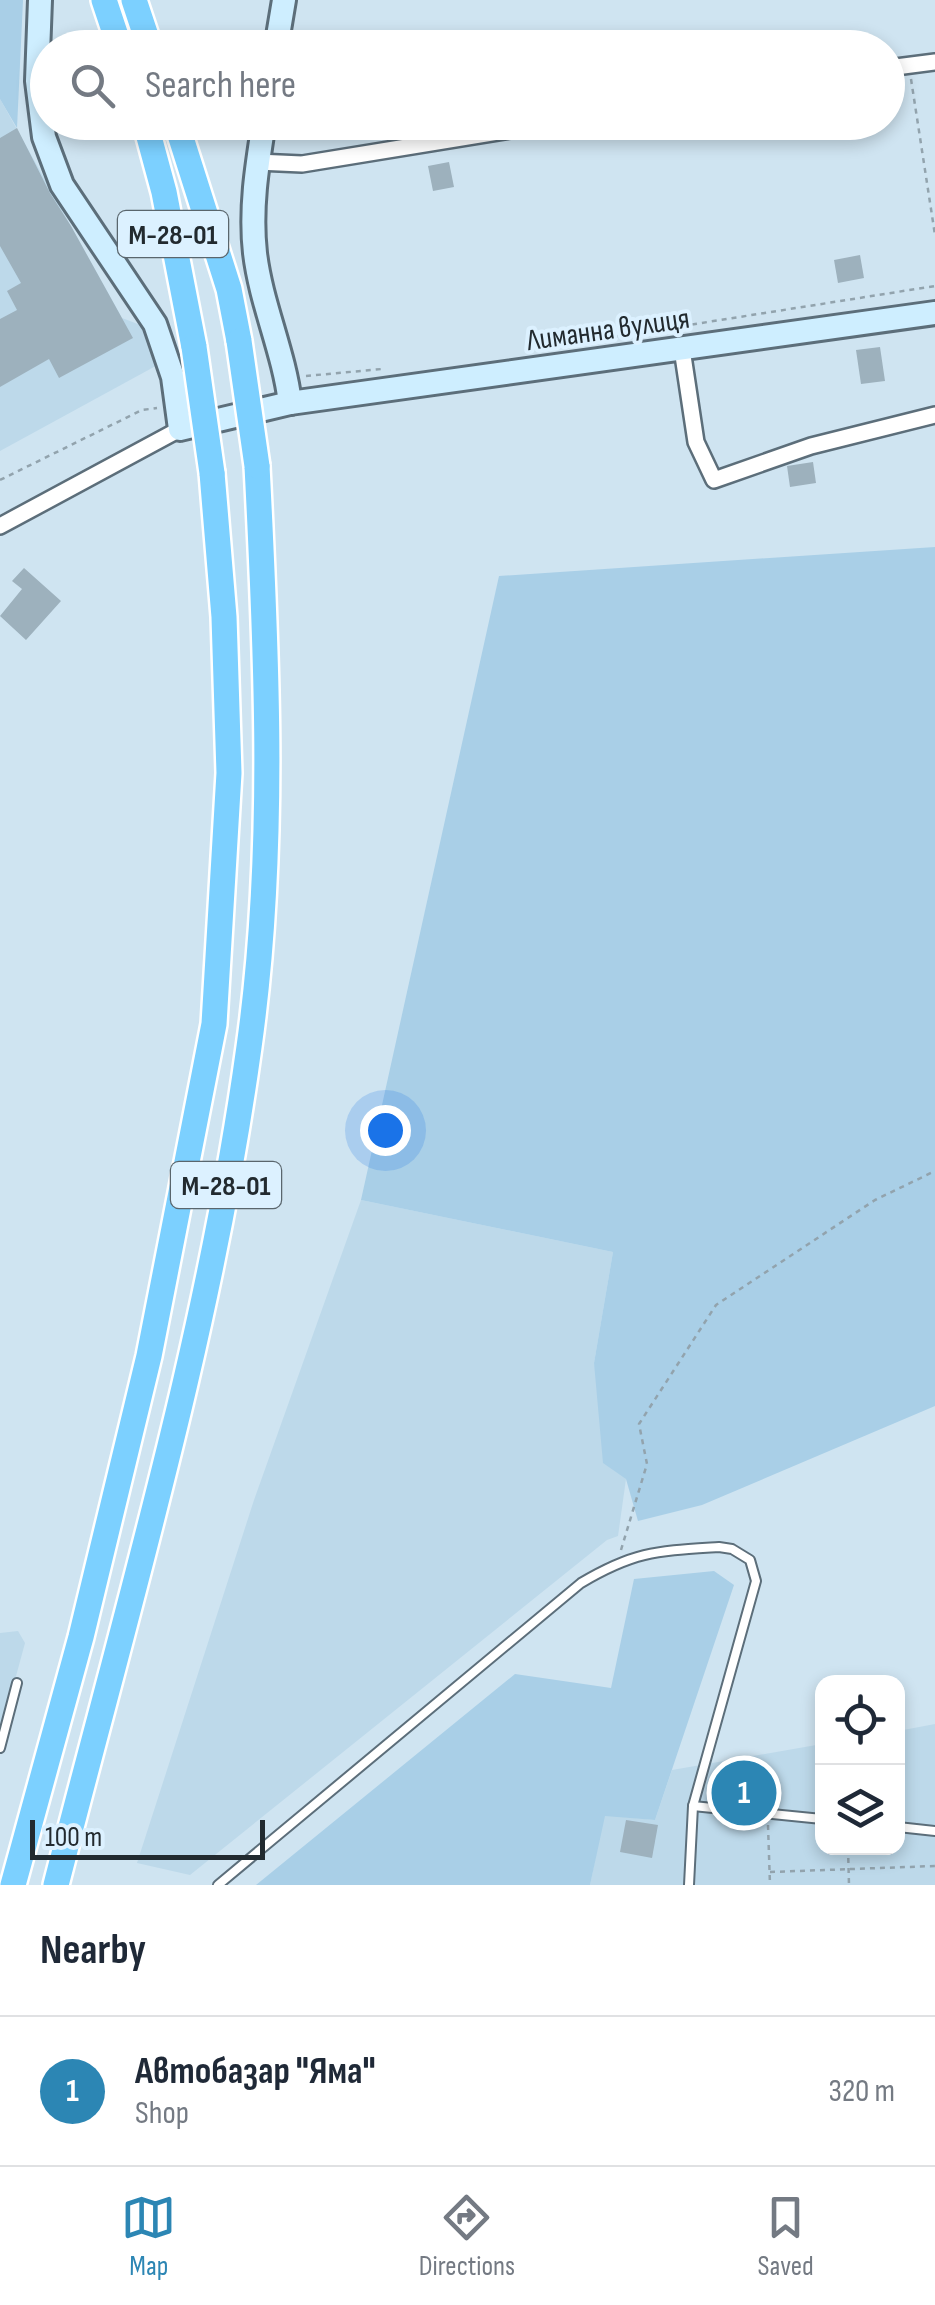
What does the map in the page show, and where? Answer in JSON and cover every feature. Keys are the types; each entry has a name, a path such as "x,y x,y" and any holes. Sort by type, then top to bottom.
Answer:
{"highway":[{"path":"104,0 114,30"},
{"path":"134,0 144,30"},
{"path":"146,0 156,30"},
{"name":"М-28-01","path":"13,1885 81,1638 148,1356 214,1024 229,773 224,618 212,473 194,347 168,210 150,140"},
{"name":"М-28-01","path":"56,1885 186,1380 222,1208 249,1046 261,940 265,628 257,466 228,289 182,140"},
{"path":"189,140 198,189"}],"main road":[{"path":"39,30 40,0"},
{"path":"279,30 284,0"},
{"path":"46,140 62,184 155,324 173,377 180,429"},
{"path":"261,140 252,216 256,256 290,403"},
{"name":"Лиманна вулиця","path":"180,429 290,403 935,312"}],"street":[{"path":"905,65 935,62"},
{"path":"258,162 302,164 449,140"},
{"path":"682,349 696,442 714,480 811,446 935,415"},
{"name":"Лиманна вулиця","path":"0,526 180,429"}],"lane":[{"path":"218,1885 581,1583 618,1561 656,1552 719,1547 742,1553 755,1569 754,1593 693,1806 688,1885"},
{"path":"0,1748 18,1683"},
{"path":"693,1806 815,1818"},
{"path":"905,1828 935,1831"}],"path":[{"path":"909,64 935,235"},
{"path":"608,338 935,286"},
{"path":"308,376 386,369"},
{"path":"0,480 142,410 177,404"},
{"path":"618,1561 644,1479 646,1464 638,1424 716,1304 875,1200 935,1171"},
{"path":"768,1814 770,1885"},
{"path":"848,1855 849,1885"},
{"path":"770,1872 935,1866"}],"shaded area":[{"path":"0,0 23,0 17,128 0,99"},
{"path":"0,99 122,318 143,326 163,362 0,451"},
{"path":"935,547 935,1406 702,1505 638,1521 626,1479 603,1463 594,1363 613,1252 361,1200 499,576"},
{"path":"361,1200 613,1252 594,1363 626,1479 618,1536 607,1540 190,1875 137,1863 254,1500"},
{"path":"714,1571 734,1585 655,1820 605,1816 590,1885 256,1885 515,1674 611,1688 634,1579"},
{"path":"18,1631 25,1643 0,1735 0,1633"},
{"path":"935,1724 935,1885 590,1885 604,1815 655,1820 672,1770 815,1745 815,1855 905,1855 905,1730"}],"building":[{"path":"17,128 133,338 59,378 49,359 0,387 0,319 17,310 7,291 21,283 0,246 0,138"},
{"path":"449,162 454,187 433,191 428,166"},
{"path":"860,255 864,278 838,283 834,260"},
{"path":"880,347 885,381 861,384 856,350"},
{"path":"813,462 816,483 790,487 787,466"},
{"path":"24,568 61,601 26,640 0,616 22,589 12,581"},
{"path":"626,1820 658,1825 652,1858 620,1852"}],"place":[{"name":"Автобазар \"Яма\"","path":"744,1793"}]}
